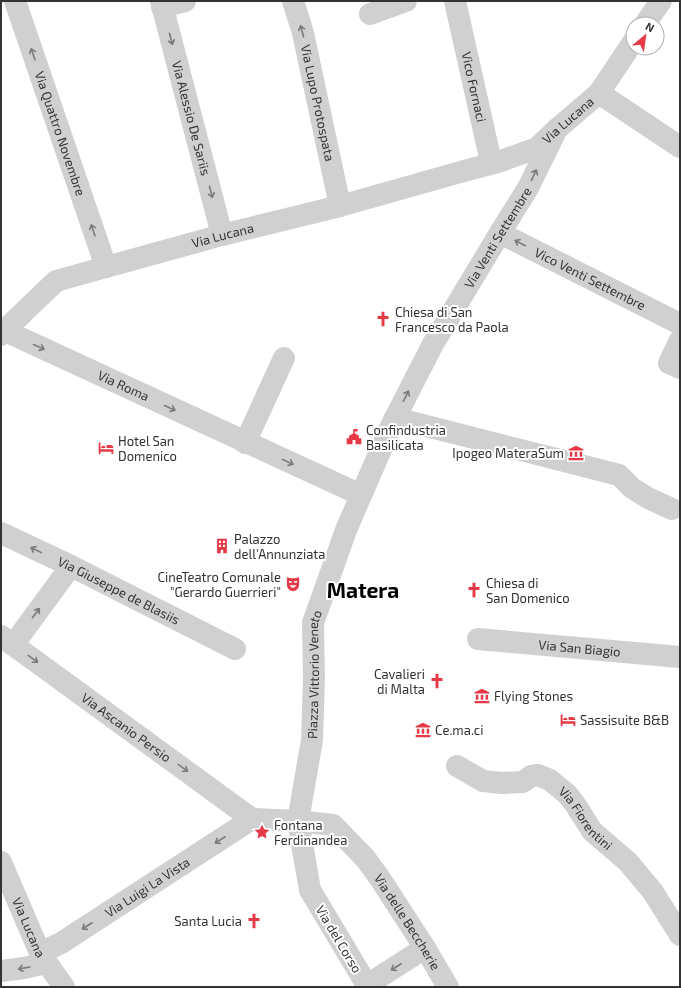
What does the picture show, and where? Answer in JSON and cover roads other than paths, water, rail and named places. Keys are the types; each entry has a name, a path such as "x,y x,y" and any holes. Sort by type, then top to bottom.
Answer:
{"street":[{"name":"Via Quattro Novembre","path":"15,1 106,266"},
{"path":"162,4 184,1"},
{"name":"Via Lupo Protospata","path":"293,1 303,33 340,206"},
{"path":"370,14 406,1"},
{"path":"651,16 661,1"},
{"name":"Via Alessio De Sariis","path":"162,4 222,235"},
{"name":"Vico Fornaci","path":"458,11 489,153"},
{"path":"625,54 598,93 680,147"},
{"name":"Via Lucana","path":"2,332 56,281 222,235 340,206 498,162 537,148 598,93"},
{"name":"Via Venti Settembre","path":"357,503 395,418 433,344 528,188 557,129"},
{"name":"Vico Venti Settembre","path":"500,233 680,324"},
{"name":"Via Roma","path":"2,332 245,443 357,503"},
{"path":"680,340 669,363 680,368"},
{"path":"245,443 284,358"},
{"path":"395,418 619,475 632,488 648,498 672,509"},
{"name":"Piazza Vittorio Veneto","path":"310,890 298,821 312,740 314,678 313,624 357,503"},
{"name":"Via Giuseppe de Blasiis","path":"1,533 71,566 236,649"},
{"path":"7,640 71,566"},
{"name":"Via San Biagio","path":"478,639 680,657"},
{"name":"Via Ascanio Persio","path":"7,640 252,819"},
{"name":"Via Fiorentini","path":"458,766 483,781 502,783 523,782 531,776 538,775 550,780 567,794 592,831 628,862 653,892 680,935"},
{"path":"252,819 298,821"},
{"name":"Via Luigi La Vista","path":"1,971 24,968 43,958 61,943 252,819"},
{"name":"Via delle Beccherie","path":"298,821 333,825 365,858 425,948 448,987"},
{"name":"Via Lucana","path":"1,862 43,958 64,987"},
{"name":"Via del Corso","path":"310,890 368,986"},
{"path":"368,986 425,948"}],"place":[{"name":"Chiesa di San Francesco da Paola","path":"383,319"},
{"name":"Confindustria Basilicata","path":"354,437"},
{"name":"Hotel San Domenico","path":"106,448"},
{"name":"Ipogeo MateraSum","path":"576,453"},
{"name":"Palazzo dell'Annunziata","path":"222,546"},
{"name":"CineTeatro Comunale \"Gerardo Guerrieri\"","path":"293,584"},
{"name":"Chiesa di San Domenico","path":"474,590"},
{"name":"Cavalieri di Malta","path":"437,681"},
{"name":"Flying Stones","path":"482,696"},
{"name":"Sassisuite B&B","path":"568,720"},
{"name":"Ce.ma.ci","path":"423,730"},
{"name":"Fontana Ferdinandea","path":"262,832"},
{"name":"Santa Lucia","path":"254,921"}],"district":[{"name":"Matera","path":"363,589"}]}
